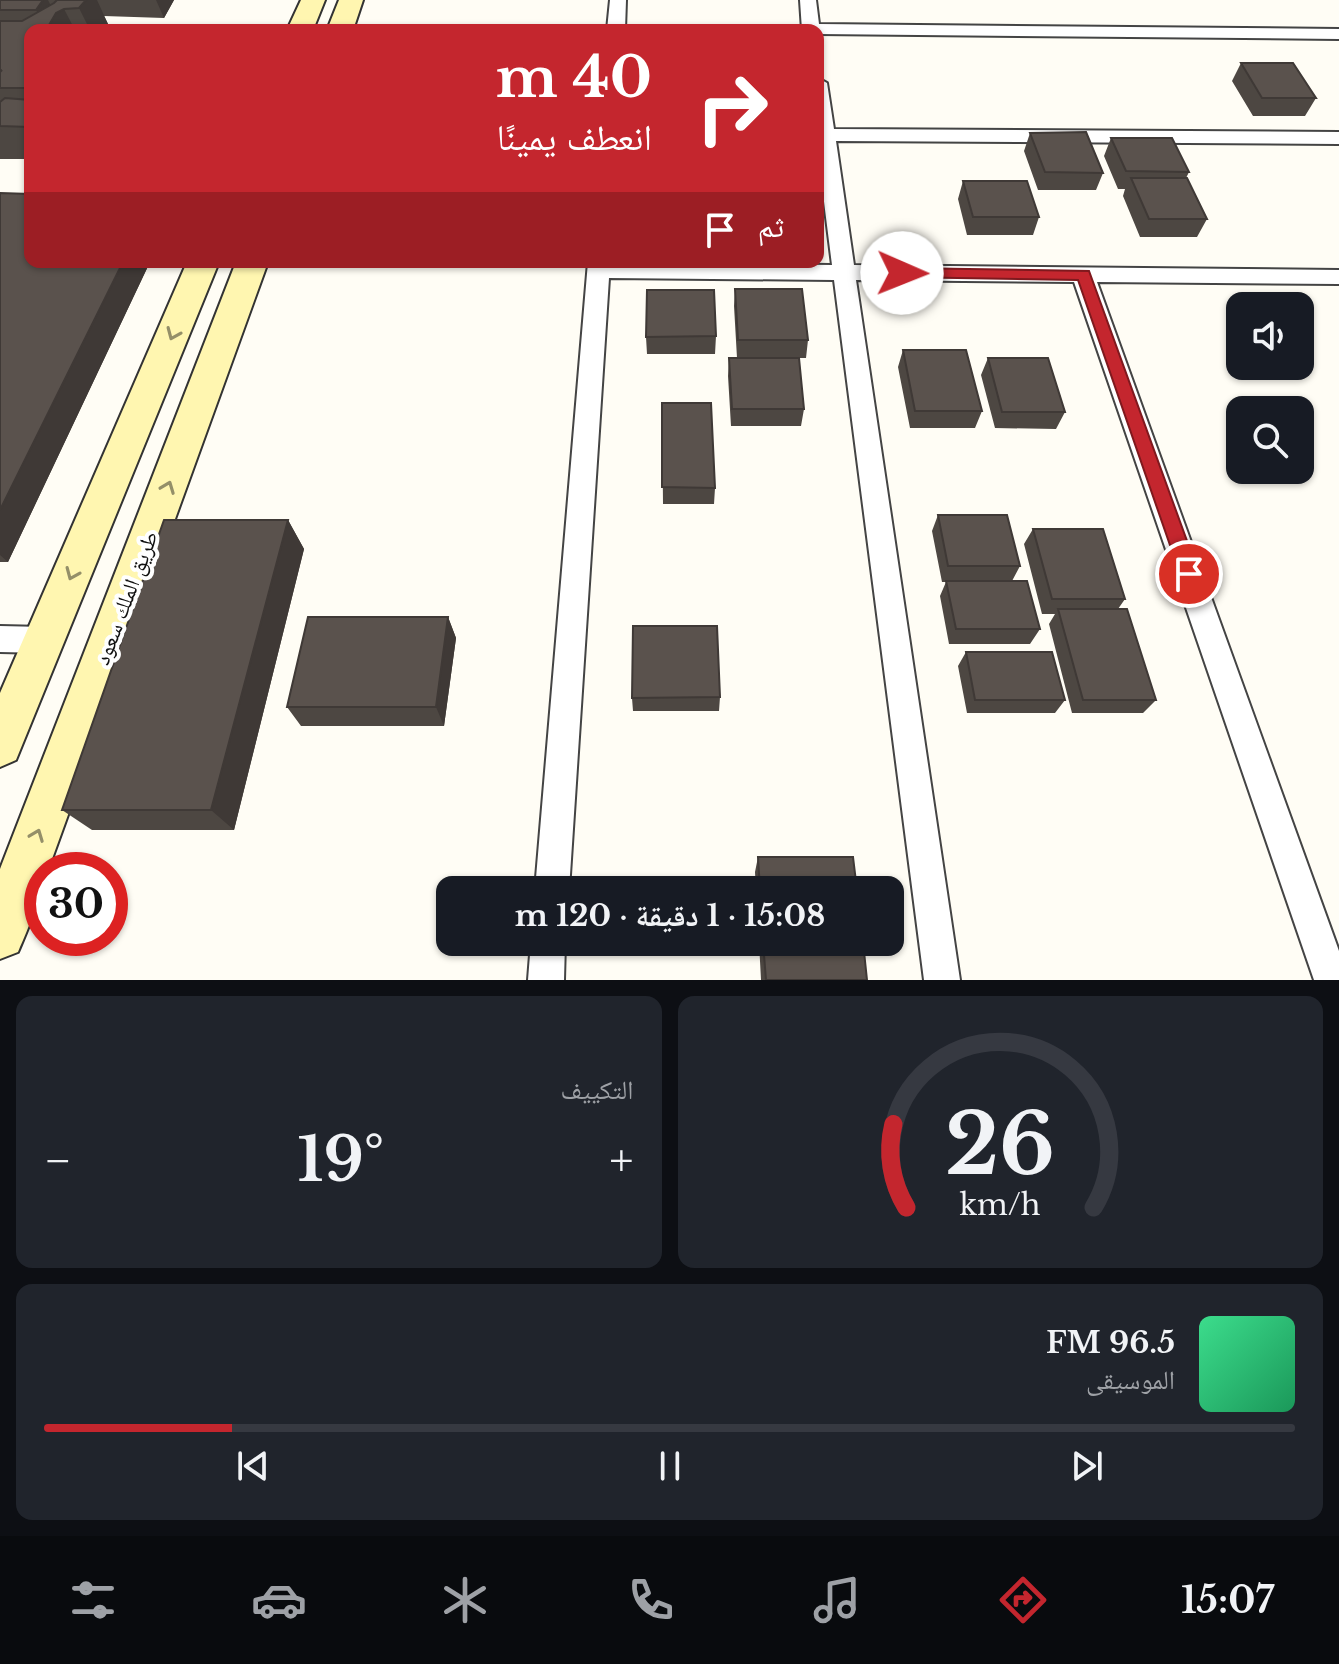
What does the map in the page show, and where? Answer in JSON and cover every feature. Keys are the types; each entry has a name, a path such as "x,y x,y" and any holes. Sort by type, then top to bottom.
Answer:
{"street":[{"path":"303,24 313,0"},
{"path":"342,24 351,0"},
{"path":"616,24 618,0"},
{"path":"808,0 810,24"},
{"path":"824,29 1339,34"},
{"path":"824,128 942,980"},
{"path":"825,135 1339,138"},
{"path":"0,745 200,268"},
{"name":"طريق الملك سعود","path":"0,934 250,268"},
{"path":"553,876 598,268"},
{"path":"668,268 842,273 1339,277"},
{"path":"1083,275 1333,969"},
{"path":"0,639 44,640"},
{"path":"546,980 547,956"}],"building":[{"path":"0,0 43,0 36,10 0,10"},
{"path":"57,0 86,0 79,8 56,13 50,24 24,24 24,88 0,88 0,21 22,21"},
{"path":"1241,63 1293,63 1316,98 1262,98"},
{"path":"5,98 24,100 24,127 0,126 0,102"},
{"path":"1086,132 1103,173 1045,172 1030,133"},
{"path":"1111,138 1172,138 1189,172 1126,171"},
{"path":"1131,178 1187,178 1207,219 1149,219"},
{"path":"963,181 1027,181 1039,217 973,217"},
{"path":"0,193 24,194 24,268 120,268 0,510"},
{"path":"735,289 802,289 808,340 738,340"},
{"path":"647,290 714,290 716,336 646,337"},
{"path":"903,350 966,350 982,411 915,411"},
{"path":"729,358 799,358 804,409 732,409"},
{"path":"988,358 1048,358 1065,412 1002,412"},
{"path":"662,403 711,403 715,488 662,487"},
{"path":"938,515 1007,515 1020,566 948,566"},
{"path":"164,520 288,520 211,810 62,810"},
{"path":"1033,529 1103,529 1125,599 1052,599"},
{"path":"946,581 1027,581 1040,629 956,629"},
{"path":"1058,609 1127,609 1156,700 1083,700"},
{"path":"308,617 448,617 436,707 287,707"},
{"path":"633,626 717,626 720,697 632,698"},
{"path":"966,652 1052,652 1065,700 975,700"},
{"path":"758,857 853,857 855,876 759,876"},
{"path":"764,956 864,956 867,980 766,980"}],"route":[{"path":"902,273 1083,275 1189,574"}]}
